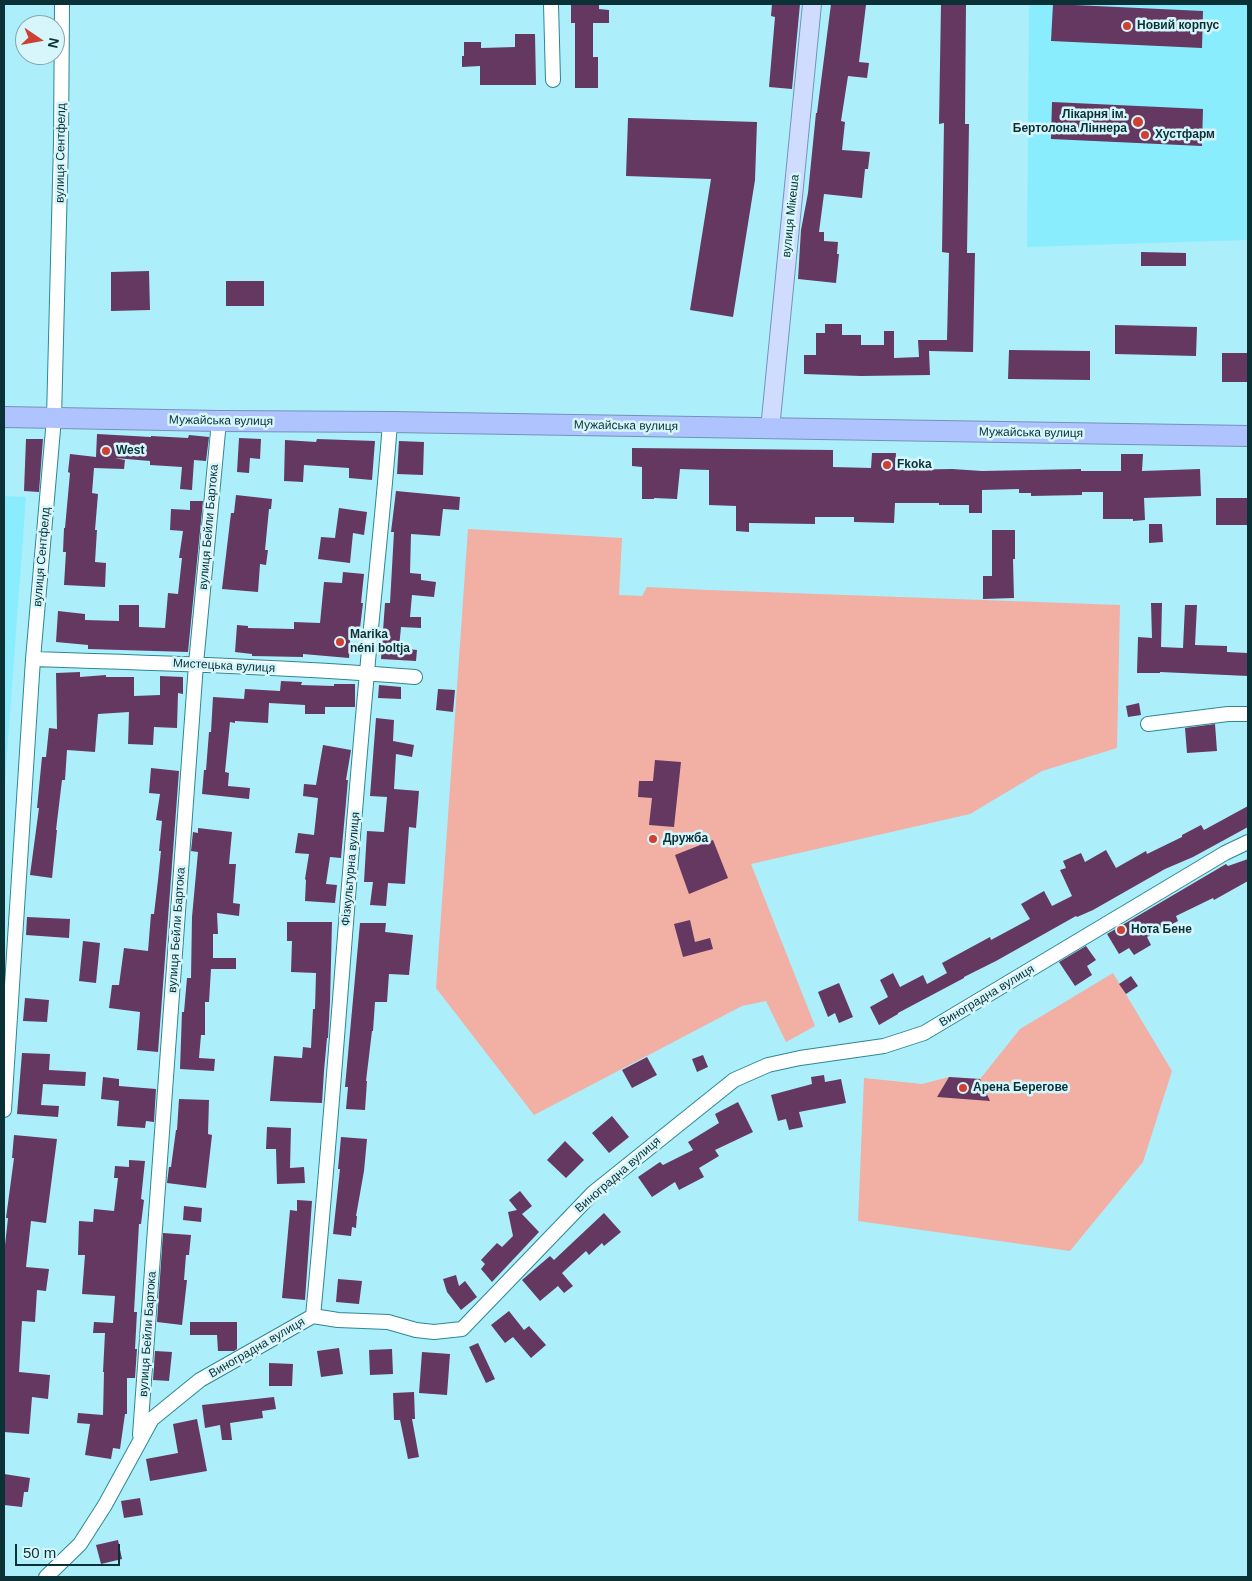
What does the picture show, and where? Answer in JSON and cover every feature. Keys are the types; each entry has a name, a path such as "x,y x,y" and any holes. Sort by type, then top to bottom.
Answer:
{"highway":[{"name":"Мужайська вулиця","path":"4,417 1248,436"}],"main road":[{"name":"вулиця Мікеша","path":"770,428 812,4"}],"street":[{"name":"вулиця Сентфелд","path":"4,1110 33,659 54,418 61,160 62,4"},
{"path":"551,4 553,80"},
{"name":"вулиця Бейли Бартока","path":"140,1440 196,664 219,421"},
{"name":"Фізкультурна вулиця","path":"314,1316 326,1193 367,673 390,422"},
{"name":"Мистецька вулиця","path":"33,659 196,664 415,677"},
{"path":"1148,724 1228,714 1248,714"},
{"name":"Виноградна вулиця","path":"46,1577 80,1544 105,1505 152,1419 200,1380 314,1316 338,1320 388,1322 416,1330 434,1332 462,1329 593,1193 734,1080 768,1065 800,1058 884,1046 924,1033 1225,853 1248,842"}],"shaded area":[{"name":"Лікарня ім. Бертолона Ліннера","path":"1029,4 1248,4 1248,240 1027,247"},
{"path":"4,496 26,497 4,795"},
{"name":"Дружба","path":"468,529 622,538 619,595 642,596 647,587 1120,605 1117,748 1042,771 970,814 751,864 815,1026 786,1042 766,1001 742,1006 534,1115 436,988"},
{"path":"1113,973 1172,1071 1143,1162 1070,1251 858,1221 864,1078 922,1084 949,1077 980,1079 1020,1029"}],"building":[{"path":"571,4 599,4 599,9 609,10 609,23 593,23 593,57 598,57 598,88 575,88 575,23 571,23"},
{"path":"772,4 800,4 792,89 769,87 775,17 771,16"},
{"path":"831,4 866,5 859,62 869,63 867,78 848,76 841,121 845,122 842,150 870,152 868,169 865,169 862,198 824,194 819,232 824,232 824,241 838,242 837,254 839,254 836,283 798,279 801,230 808,193 816,113"},
{"path":"941,4 966,4 965,124 969,124 967,253 975,253 973,352 929,351 930,375 861,376 804,374 804,355 816,355 816,333 825,333 825,324 842,324 842,335 861,335 861,345 884,345 884,331 894,331 894,358 919,357 918,340 947,340 949,253 942,252 944,123 939,124"},
{"name":"Новий корпус","path":"1053,4 1203,11 1202,48 1051,41"},
{"path":"515,34 535,34 536,85 480,85 480,66 462,67 464,42 481,42 481,48 515,47"},
{"path":"1052,102 1203,109 1202,146 1051,139"},
{"path":"628,118 757,122 755,180 733,317 690,310 711,179 626,176"},
{"path":"1141,252 1186,253 1186,266 1141,266"},
{"path":"149,271 150,310 111,311 111,272"},
{"path":"226,281 264,281 264,306 226,306"},
{"path":"1115,325 1197,327 1196,356 1115,354"},
{"path":"1009,350 1090,351 1090,380 1008,379"},
{"path":"1222,353 1248,353 1248,382 1222,382"},
{"path":"97,434 188,438 189,435 209,437 206,461 194,460 192,490 180,489 182,467 150,465 150,461 115,458 125,460 124,469 94,468 92,493 98,494 95,562 106,563 105,587 64,585 66,552 63,552 64,528 70,473 68,472 70,454 96,457"},
{"path":"239,438 261,439 260,459 250,458 249,473 237,472"},
{"path":"26,439 43,439 39,492 24,491"},
{"path":"317,439 375,441 372,480 349,478 349,468 304,465 303,482 284,481 285,440 316,442"},
{"path":"399,441 424,442 423,475 397,474"},
{"path":"632,448 833,450 833,467 871,468 872,453 896,453 895,470 1081,469 1081,471 1121,471 1121,454 1143,454 1142,471 1200,469 1201,496 1144,498 1145,520 1133,521 1133,519 1103,519 1103,492 1082,492 1082,495 1031,496 1031,493 1019,493 1019,489 982,490 982,513 969,513 969,505 895,503 894,523 854,522 854,517 815,517 815,524 749,523 749,532 736,531 736,506 709,505 709,470 680,469 677,499 642,499 642,467 632,466"},
{"path":"396,491 460,497 459,510 443,509 440,536 411,534 410,573 421,574 421,580 436,582 434,597 412,595 410,617 421,617 421,628 401,627 399,648 417,650 416,661 381,659 385,603 390,603 394,532 391,532"},
{"path":"236,495 272,499 271,509 269,509 265,550 268,550 266,565 260,564 258,592 222,589 231,513 234,513"},
{"path":"1216,498 1248,498 1248,525 1216,525"},
{"path":"190,501 203,501 188,652 88,649 88,645 56,642 58,611 85,614 85,620 119,621 119,605 139,605 139,627 165,628 168,593 178,594 182,558 179,558 183,531 170,530 171,509 190,510"},
{"path":"339,508 367,512 364,535 353,533 350,563 318,559 321,537 335,538"},
{"path":"1149,524 1162,524 1163,542 1149,543"},
{"path":"992,530 1015,530 1015,559 1013,559 1014,598 983,599 983,576 992,576"},
{"path":"343,572 364,574 360,628 351,626 349,658 303,654 303,657 252,656 252,654 235,652 237,625 248,626 248,628 294,629 294,622 320,623 324,582 342,583"},
{"path":"1151,603 1162,603 1161,647 1183,648 1185,605 1197,605 1195,645 1227,646 1227,652 1248,653 1248,676 1160,672 1137,673 1138,637 1152,638"},
{"path":"80,672 80,677 106,675 106,677 134,677 134,696 160,695 160,676 183,677 183,694 178,693 177,728 154,727 153,745 128,744 129,712 98,714 95,752 67,750 65,780 62,780 56,830 52,878 30,875 39,808 37,808 42,757 46,757 49,728 57,729 56,673"},
{"path":"281,681 302,682 301,685 334,686 334,684 355,684 355,707 325,707 325,714 305,714 305,705 269,703 268,723 230,722 225,772 229,773 228,786 250,788 249,799 202,794 209,732 211,732 213,697 244,699 245,689 280,691"},
{"path":"379,685 401,687 401,699 378,698"},
{"path":"438,689 455,690 453,712 436,710"},
{"path":"1139,703 1141,715 1128,717 1126,706"},
{"path":"376,718 394,720 393,741 414,745 412,757 396,754 394,789 419,791 416,828 409,827 405,884 388,883 386,906 370,905 373,882 364,882 367,831 384,832 387,797 370,796"},
{"path":"1215,724 1217,751 1187,753 1185,728"},
{"path":"323,745 351,750 346,780 348,780 341,858 330,857 326,884 337,885 335,903 305,901 305,879 309,854 295,853 298,833 314,835 318,798 303,796 304,784 316,785"},
{"path":"655,760 681,762 674,827 649,825 652,798 638,797 639,781 653,781"},
{"path":"151,768 179,771 158,1052 137,1050 140,1012 109,1008 112,985 119,985 124,948 148,951 151,914 154,914 158,880 162,821 156,820 160,794 149,793"},
{"path":"1248,806 1248,827 1193,857 1165,869 1093,910 1076,916 879,1025 870,1007 888,997 880,980 893,973 900,987 923,975 927,984 947,973 942,963 990,937 991,940 1030,919 1021,904 1044,891 1052,906 1072,896 1060,870 1066,868 1063,861 1081,853 1085,862 1106,850 1116,868 1146,851 1147,854 1182,837 1182,835 1201,825 1204,830"},
{"path":"198,828 232,832 229,864 236,864 233,903 240,904 239,916 217,913 218,934 213,934 213,958 236,958 236,969 211,969 209,1002 205,1002 205,1035 201,1035 199,1058 215,1059 214,1071 180,1069 182,1012 184,1012 187,978 191,978 192,917 198,852 191,851 193,832 198,833"},
{"path":"713,840 728,878 689,894 675,855"},
{"path":"1248,859 1248,881 1214,900 1213,898 1176,916 1178,921 1147,937 1151,945 1134,955 1129,948 1119,954 1107,934 1226,864 1228,866"},
{"path":"27,917 70,919 69,938 26,935"},
{"path":"690,920 695,942 710,938 713,949 683,957 674,924"},
{"path":"287,922 332,922 330,1002 322,1103 270,1101 274,1056 302,1058 303,1047 311,1048 313,1009 315,1009 316,973 291,972 292,941 287,941"},
{"path":"360,923 386,923 385,932 413,935 409,975 389,974 387,1002 375,1002 366,1081 365,1110 346,1109 348,1087 345,1087"},
{"path":"83,941 100,943 96,983 79,981"},
{"path":"1086,946 1096,960 1087,966 1092,975 1075,986 1059,962"},
{"path":"1131,976 1138,986 1126,994 1119,984"},
{"path":"839,983 853,1017 839,1023 835,1013 828,1017 818,992"},
{"path":"25,998 49,1000 47,1022 23,1021"},
{"path":"22,1053 50,1054 49,1070 86,1072 85,1086 43,1084 41,1105 59,1106 58,1117 17,1114"},
{"path":"703,1055 708,1067 697,1072 692,1059"},
{"path":"647,1057 657,1075 632,1088 622,1070"},
{"path":"824,1075 825,1082 841,1079 846,1103 799,1112 803,1127 789,1130 786,1119 778,1121 771,1095 812,1084 811,1077"},
{"path":"103,1077 119,1079 119,1086 156,1089 154,1122 146,1121 145,1128 117,1126 119,1101 101,1099"},
{"name":"Арена Берегове","path":"949,1077 980,1079 990,1101 937,1097"},
{"path":"179,1099 209,1100 208,1134 212,1135 206,1188 167,1183 177,1130"},
{"path":"738,1102 753,1132 715,1150 719,1156 699,1168 704,1177 679,1190 675,1182 652,1197 638,1177 660,1162 663,1165 693,1150 688,1142 719,1123 715,1114"},
{"path":"612,1116 629,1137 609,1153 592,1133"},
{"path":"267,1127 291,1128 290,1168 304,1167 305,1183 277,1184 276,1149 266,1149"},
{"path":"14,1135 57,1139 46,1223 31,1221 26,1267 49,1269 46,1291 37,1290 35,1322 22,1321 19,1372 50,1375 48,1399 32,1397 29,1434 4,1432 4,1254 8,1218 6,1218 14,1158 12,1158"},
{"path":"341,1137 367,1139 356,1228 352,1227 351,1236 333,1234 340,1169 338,1169"},
{"path":"565,1141 584,1160 566,1178 547,1160"},
{"path":"129,1160 145,1161 141,1199 144,1200 141,1224 139,1224 134,1312 137,1312 135,1349 137,1349 135,1378 127,1378 127,1414 125,1414 120,1449 113,1448 111,1459 85,1455 90,1424 77,1423 78,1413 103,1415 105,1333 93,1333 94,1322 113,1323 115,1296 82,1294 85,1255 78,1255 79,1221 93,1222 94,1209 114,1211 118,1178 114,1178 115,1166 129,1167"},
{"path":"520,1191 532,1206 522,1214 539,1232 492,1282 481,1269 485,1264 481,1260 497,1243 502,1247 513,1236 508,1212 517,1210 509,1200"},
{"path":"297,1200 312,1201 305,1300 282,1298 290,1210 297,1211"},
{"path":"184,1206 202,1208 201,1222 183,1220"},
{"path":"604,1213 621,1232 604,1246 602,1243 589,1255 586,1251 562,1273 573,1286 564,1293 558,1286 540,1301 522,1280 550,1256 554,1260"},
{"path":"163,1233 191,1235 189,1255 186,1255 184,1280 187,1280 182,1325 157,1322"},
{"path":"456,1275 459,1286 465,1281 477,1297 461,1310 447,1292 443,1279"},
{"path":"338,1279 362,1281 359,1304 336,1302"},
{"path":"509,1311 524,1330 529,1326 546,1345 531,1358 513,1337 505,1343 491,1325"},
{"path":"190,1322 237,1322 237,1349 234,1351 218,1351 217,1335 190,1335"},
{"path":"478,1343 495,1379 486,1383 469,1347"},
{"path":"339,1348 343,1374 321,1377 317,1351"},
{"path":"392,1349 393,1374 370,1375 369,1350"},
{"path":"155,1351 172,1352 169,1381 153,1380"},
{"path":"422,1352 450,1354 447,1395 419,1393"},
{"path":"269,1363 293,1364 292,1386 269,1386"},
{"path":"414,1392 415,1419 412,1419 419,1457 408,1459 400,1420 394,1420 393,1393"},
{"path":"274,1397 276,1409 262,1411 263,1418 230,1423 232,1440 222,1440 220,1425 205,1428 202,1405"},
{"path":"197,1419 207,1471 150,1481 146,1459 178,1453 173,1424"},
{"path":"4,1474 30,1478 28,1492 24,1492 22,1507 4,1505"},
{"path":"140,1498 143,1515 124,1518 121,1501"},
{"path":"118,1540 122,1559 101,1564 96,1545"}],"place":[{"name":"Новий корпус","path":"1127,26"},
{"name":"Лікарня ім. Бертолона Ліннера","path":"1138,122"},
{"name":"Хустфарм","path":"1145,135"},
{"name":"West","path":"106,451"},
{"name":"Fkoka","path":"887,465"},
{"name":"Marika néni boltja","path":"340,642"},
{"name":"Дружба","path":"653,839"},
{"name":"Нота Бене","path":"1121,930"},
{"name":"Арена Берегове","path":"963,1088"}]}
